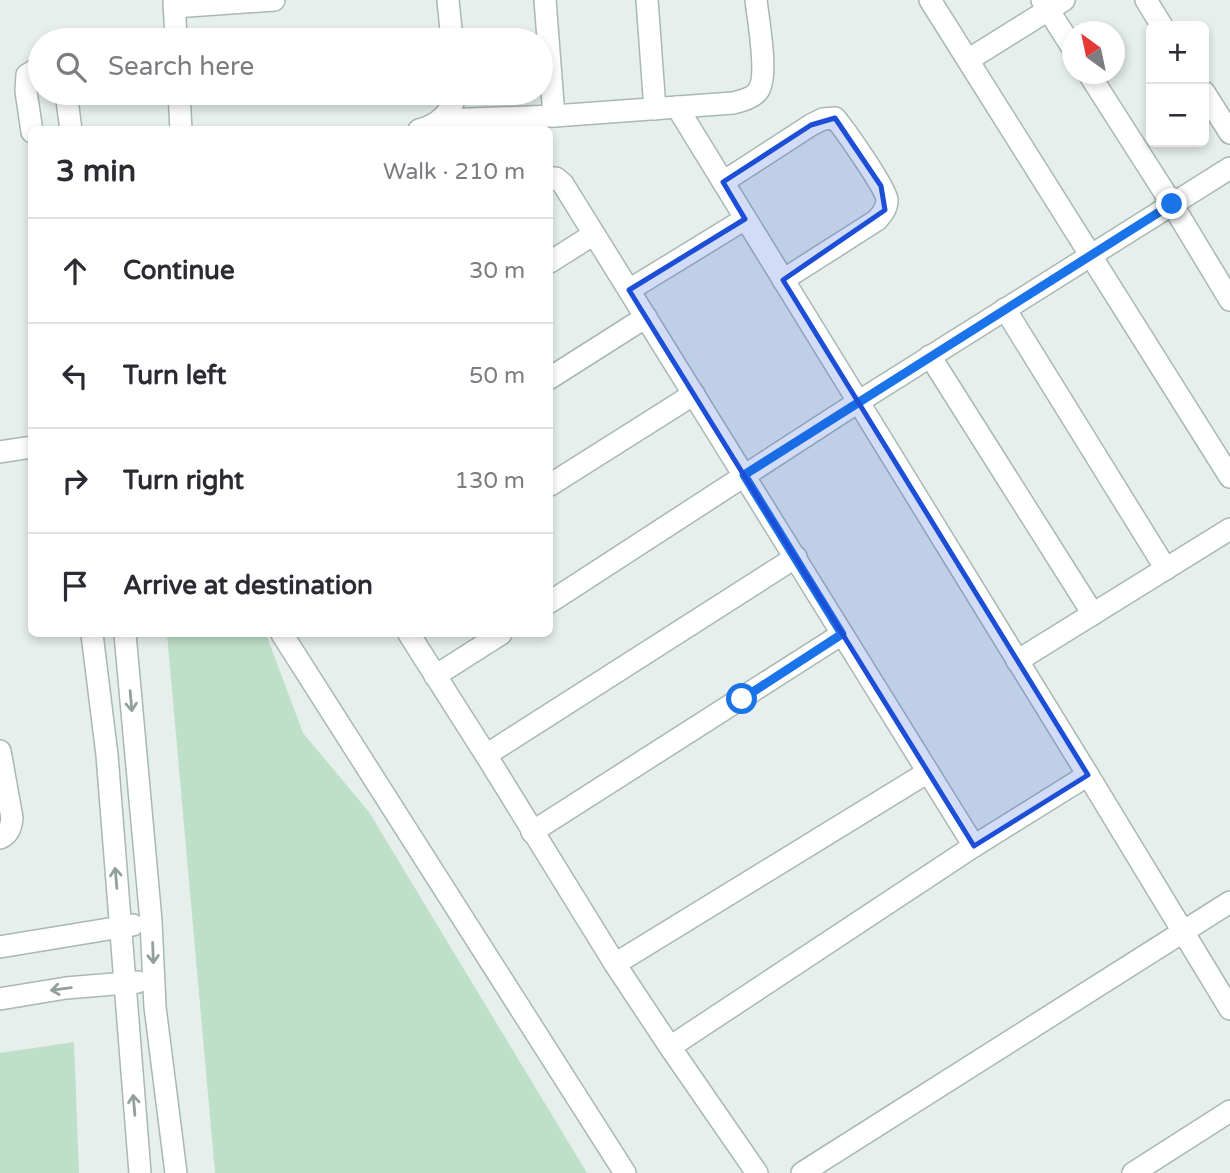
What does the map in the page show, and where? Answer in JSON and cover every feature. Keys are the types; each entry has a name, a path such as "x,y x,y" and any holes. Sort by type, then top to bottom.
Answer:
{"street":[{"path":"175,28 174,4 274,0"},
{"path":"448,0 451,28"},
{"path":"545,0 547,28"},
{"path":"647,0 655,109"},
{"path":"430,126 442,120 655,109 733,103 749,98 759,90 762,79 763,62 756,0"},
{"path":"930,0 1230,477"},
{"path":"1146,0 1159,21"},
{"path":"968,60 1052,3 1062,24"},
{"path":"28,74 28,105"},
{"path":"1095,84 1230,300"},
{"path":"1209,100 1230,133"},
{"path":"553,103 554,116"},
{"path":"28,105 31,126"},
{"path":"68,105 70,126"},
{"path":"180,105 181,126"},
{"path":"442,120 452,105"},
{"path":"677,107 1230,1009"},
{"path":"723,182 811,125 823,119 835,118 881,186 887,199 886,210 877,220 783,280"},
{"path":"553,600 930,356 1230,168"},
{"path":"553,178 562,184 594,234 974,846"},
{"path":"629,290 745,219"},
{"path":"553,260 594,234"},
{"path":"1005,309 1166,569"},
{"path":"553,376 646,317"},
{"path":"930,356 1093,614"},
{"path":"553,483 694,394"},
{"path":"0,452 28,448"},
{"path":"1017,661 1230,529"},
{"path":"486,755 796,557"},
{"path":"532,832 842,634"},
{"path":"92,637 107,755 140,1173"},
{"path":"125,637 151,920 155,1007 176,1173"},
{"path":"284,637 625,1173"},
{"path":"411,637 615,964 757,1173"},
{"path":"435,676 496,637"},
{"path":"0,751 12,818 11,828 0,838"},
{"path":"615,964 928,772"},
{"path":"670,1047 974,846 1088,775"},
{"path":"802,1173 1230,902"},
{"path":"0,947 151,920"},
{"path":"0,999 66,988 154,982"},
{"path":"1133,1173 1230,1111"}],"highlighted area":[{"path":"835,118 881,186 885,210 783,280 1088,775 974,846 629,290 745,219 723,182 811,125"}],"green space":[{"path":"167,637 267,637 303,733 369,812 587,1173 215,1173"},
{"path":"74,1042 79,1173 0,1173 0,1053"}],"route":[{"path":"742,699 842,634 744,475 1172,204"}]}
